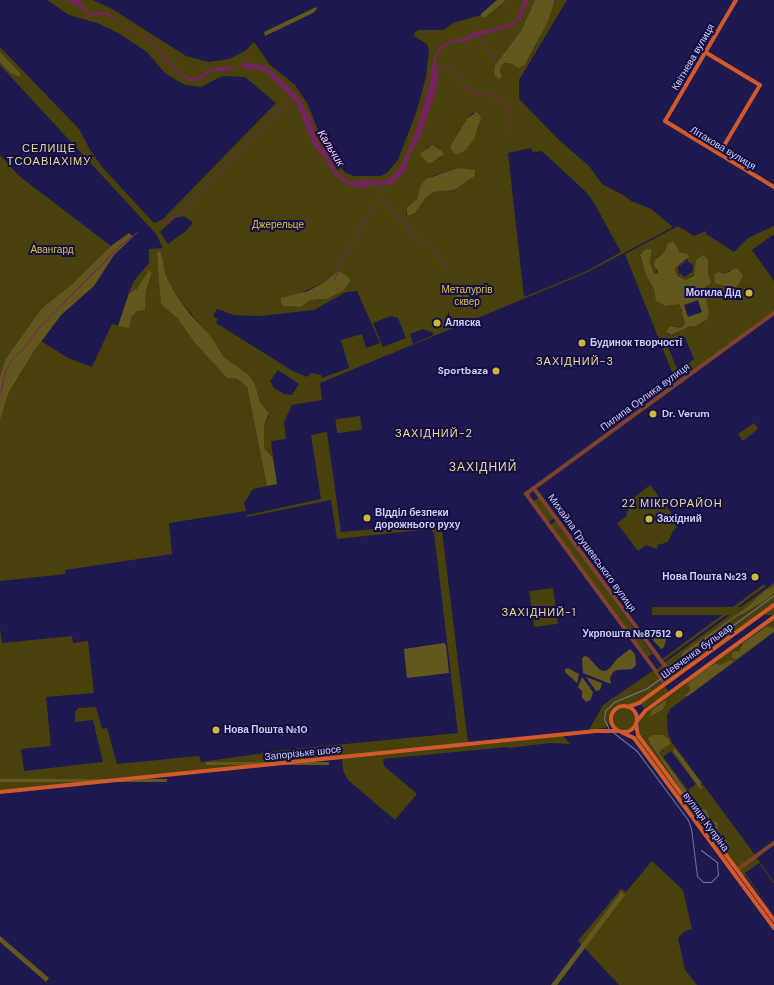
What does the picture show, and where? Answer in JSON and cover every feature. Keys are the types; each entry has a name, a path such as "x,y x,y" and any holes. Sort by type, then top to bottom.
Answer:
{"main road":[{"name":"Квітнева вулиця","path":"664,121 736,0"},
{"path":"705,52 760,85 719,154"},
{"name":"Літакова вулиця","path":"664,121 774,187"},
{"name":"Шевченка бульвар","path":"628,707 639,703 774,605"},
{"name":"Шевченка бульвар","path":"637,723 643,712 774,617"},
{"name":"Михайла Грушевського вулиця","path":"674,678 679,686"},
{"name":"Михайла Грушевського вулиця","path":"665,684 671,692"},
{"path":"607,730 615,710 621,706 628,707 635,711 637,723 630,731 620,732 611,722"},
{"name":"вулиця Купріна","path":"637,723 638,735 774,928"},
{"name":"Запорізьке шосе","path":"0,792 607,730 620,732"},
{"name":"вулиця Купріна","path":"620,732 634,738 774,920"}],"street":[{"name":"Пилипа Орлика вулиця","path":"526,494 774,313"},
{"name":"Михайла Грушевського вулиця","path":"534,488 674,678"},
{"name":"Михайла Грушевського вулиця","path":"526,494 665,684"},
{"path":"548,525 557,519"},
{"path":"735,871 774,843"}],"green space":[{"path":"47,0 93,0 112,9 186,56 209,62 229,59 245,51 254,42 270,65 295,85 307,103 320,135 339,166 346,173 354,176 380,176 387,173 398,160 417,110 426,77 429,50 427,44 414,36 415,32 419,30 444,30 453,23 481,15 486,17 506,0 535,0 521,31 495,65 500,71 501,66 506,63 513,64 518,68 525,65 536,45 556,0 567,0 519,80 519,99 560,141 589,166 602,184 631,201 651,209 673,227 586,273 320,383 322,400 292,405 284,422 286,439 271,441 273,458 264,448 264,425 269,416 268,411 260,402 255,384 249,375 224,357 219,348 176,295 166,276 160,250 157,253 162,304 178,319 194,342 227,378 237,379 247,387 267,486 253,489 244,503 246,511 169,523 172,554 65,570 66,574 0,581 0,420 9,392 41,341 68,358 92,367 112,324 129,328 132,316 146,299 146,290 152,273 151,271 137,289 129,293 134,281 149,263 149,249 163,248 156,234 0,65 0,47 79,129 90,150 102,167 154,223 162,220 276,103 245,77 222,76 201,87 186,85 165,73 147,52 120,34 97,23 69,15","holes":["472,113 478,113 481,119 469,147 464,125","429,146 439,148 443,152 441,157 433,162 426,149","531,148 533,152 541,151 586,192 593,201 621,252 585,272 524,297 508,153","457,168 476,173 475,176 454,190 433,192 425,199 415,213 409,216 406,212 417,199 420,187 432,176","184,216 193,223 186,231 168,244 160,232 175,218","334,274 322,300 311,300 299,307 291,307 298,294 323,283","357,291 380,343 366,348 362,334 341,340 349,368 322,378 321,375 311,373 307,377 291,370 216,323 218,319 213,316 217,309 234,315 259,316 314,310 346,292","391,316 398,318 406,338 383,347 373,323","423,329 433,333 433,335 413,344 410,334","278,370 299,384 292,395 284,394 274,388 270,381"]},
{"name":"Авангард","path":"0,155 19,176 111,246 72,284 41,309 5,360 0,376"},
{"path":"678,226 694,236 706,231 706,234 734,252 748,238 774,226 774,234 752,250 774,281 774,311 676,382 625,254","holes":["666,247 679,250 688,260 676,267 675,270 681,279 685,280 694,275 696,267 707,270 708,276 708,286 689,292 688,294 690,296 702,292 708,310 691,327 671,335 667,334 674,326 681,328 685,324 682,317 682,310 679,304 673,304 670,306 656,298 654,289 640,257 652,252 650,262 654,274 658,274 656,269 657,257 664,252","687,261 693,265 693,271 685,277 679,273 678,267","730,270 736,287 731,290 723,286 724,274","685,337 694,359 678,371 667,345"]},
{"path":"360,416 362,430 337,433 335,419"},
{"path":"754,423 758,429 743,441 738,434"},
{"path":"327,432 341,532 441,523 468,743 0,791 0,628 2,643 72,636 73,643 88,641 94,693 46,697 51,746 21,749 24,771 103,762 93,720 75,722 75,713 78,708 96,707 102,729 107,728 117,764 199,756 201,762 285,750 458,733 434,533 430,529 337,539 331,500 246,517 247,515 321,499 311,435"},
{"name":"Західний","path":"650,485 678,522 668,542 658,545 657,549 646,545 638,551 617,523 626,517 630,501"},
{"path":"539,497 555,518 548,523 533,502"},
{"path":"556,521 652,654 647,658 550,525"},
{"path":"774,583 774,586 768,589 740,613 710,633 703,640 683,652 680,658 704,642 729,622 752,610 761,601 774,593 774,604 674,677 664,663"},
{"path":"764,584 766,586 662,662 661,660"},
{"path":"553,588 558,624 534,627 529,591"},
{"path":"652,607 774,607 774,615 652,615"},
{"path":"774,619 774,628 767,626 741,644 740,650 737,651 737,659 774,633 670,709 667,715 668,733 671,741 755,855 737,868 640,734 638,725 642,716","holes":["730,660 732,663 685,697 685,694 690,690 689,682 715,663 720,665","658,735 667,737 670,744 661,750 661,756 688,791 689,797 685,795 674,780 648,741","676,749 703,786 699,788 676,754","671,751 696,784 688,790 663,757","708,813 711,820 715,822 717,831 724,836 723,845 700,815"]},
{"path":"662,665 672,678 666,683 656,670"},
{"path":"654,670 663,684 639,702 615,708 610,716 609,725 605,728 589,730 603,705"},
{"path":"665,686 669,692 644,709 640,703"},
{"path":"624,708 632,711 635,719 632,727 624,730 616,727 613,719 616,711"},
{"path":"563,736 570,744 550,743 383,759 384,766 417,794 395,820 348,780 343,770 342,759"},
{"path":"637,736 732,867 731,868 635,737"},
{"path":"756,857 774,884 759,863 745,873 774,914 745,875 744,876 774,917 739,870"},
{"path":"652,861 683,890 692,929 685,931 678,938 685,970 697,985 619,985 578,941 621,889 626,892"}],"shaded area":[{"path":"66,0 80,0 89,11 88,13 90,15 98,12 107,12 130,30 147,37 185,76 195,79 211,68 239,66 224,72 213,70 198,81 190,81 178,73 148,40 141,35 129,31 122,24 105,14 91,17 84,10"},
{"path":"497,0 506,0 486,17 481,17 481,14"},
{"path":"524,0 529,0 521,18 512,27 474,37 465,42 455,41 442,48 436,59 436,66 439,69 436,91 420,138 410,153 405,171 389,185 371,185 365,188 355,187 348,185 334,175 323,156 314,147 296,102 265,72 256,69 247,69 241,66 244,62 265,66 298,96 310,117 319,145 326,151 337,173 351,182 363,180 384,181 390,178 402,165 417,127 429,87 433,60 440,46 454,39 462,39 476,31 492,29 510,24 516,20"},
{"path":"535,0 555,0 548,21 525,65 518,68 513,64 505,63 501,66 500,71 502,76 499,80 494,74 495,65 521,31"},
{"path":"316,7 317,9 313,13 265,36 264,32"},
{"path":"0,52 19,72 21,77 11,73 0,62"},
{"path":"476,112 480,115 481,119 474,139 466,150 458,154 454,153 450,148 453,142 467,119"},
{"path":"432,145 441,150 444,154 433,162 428,163 420,154"},
{"path":"457,168 475,170 475,176 454,190 433,192 425,199 415,213 409,216 407,214 407,208 417,199 420,187 426,179"},
{"path":"129,233 133,237 114,255 94,286 61,315 35,350 9,392 0,420 0,376 5,360 41,309 72,284 111,246"},
{"path":"673,241 680,252 687,254 689,257 676,267 675,270 678,276 685,280 694,276 696,260 703,255 708,259 708,273 711,283 706,287 688,293 690,296 702,292 705,293 709,313 707,319 696,326 688,327 671,335 666,332 670,326 681,328 685,324 682,310 679,304 666,306 656,301 654,289 647,277 640,255 646,249 652,250 650,262 654,274 658,274 658,271 654,266 655,260 664,252 668,243","holes":["698,300 702,312 688,317 684,305"]},
{"path":"160,250 166,276 176,295 190,314 212,338 224,357 249,375 255,384 260,402 269,413 264,425 264,448 273,458 277,484 267,486 247,387 237,379 227,378 194,342 178,319 161,304 157,253"},
{"path":"737,268 743,275 739,284 733,289 715,283 714,274 719,272 724,274"},
{"path":"149,270 152,273 146,290 145,310 137,311 132,316 129,328 118,326 129,293 137,289"},
{"path":"337,272 341,272 348,277 350,281 344,290 327,299 311,300 300,307 284,306 281,303 281,298 308,291 323,283"},
{"path":"460,286 469,299 466,307 462,306 454,290 456,289 462,297 465,306 466,299"},
{"path":"774,586 774,593 766,600 729,622 704,642 680,658 683,652 746,608 766,590"},
{"path":"767,626 774,628 774,632 737,659 732,658 732,652 739,651 743,643"},
{"path":"656,629 667,636 664,647 661,649 652,639"},
{"path":"444,643 446,645 449,673 407,678 404,649"},
{"path":"630,649 635,654 636,665 632,669 617,670 613,672 610,678 611,684 583,673 582,659 584,656 588,657 600,670 605,671"},
{"path":"730,660 733,661 732,663 688,696 684,696 690,690 688,683 692,679 715,663 720,665"},
{"path":"568,668 579,674 577,683 565,672 565,669"},
{"path":"582,677 593,692 591,699 587,702 582,698 582,691 578,687"},
{"path":"586,677 602,683 600,690 596,691"},
{"path":"666,700 666,704 662,710 649,717 652,710"},
{"path":"653,735 663,735 669,739 670,744 661,750 660,754 687,791 692,793 691,796 687,796 683,793 649,742 648,738"},
{"path":"676,749 701,782 702,789 699,788 673,751"},
{"path":"206,762 329,762 329,765 206,765"},
{"path":"0,779 167,779 167,782 0,782"},
{"path":"702,809 706,810 711,820 718,823 717,831 725,838 727,842 726,845 721,844 702,818 699,813"},
{"path":"621,892 625,895 557,985 551,985"},
{"path":"0,936 49,978 46,982 0,942"}],"waterway":[{"path":"479,35 481,42 496,60"},
{"path":"438,69 446,65 451,67 462,83 470,90 480,95 492,94 502,100 506,106 510,134"},
{"path":"161,224 180,213 238,151 292,97"},
{"path":"380,191 381,186"},
{"path":"377,199 379,194"},
{"path":"378,197 404,221 410,234 430,246 446,266"},
{"path":"334,280 342,257 356,237 375,203"},
{"path":"0,393 5,371 11,360 25,346 37,329 119,246 138,231"}],"tram line":[{"path":"701,850 717,862 718,875 711,882 703,882 697,876 691,828 688,820 637,751 609,729 604,719 605,711 614,702 647,688 774,595"}],"place":[{"name":"Могила Дiд","path":"749,293"},
{"name":"Аляска","path":"437,323"},
{"name":"Будинок творчості","path":"582,343"},
{"name":"Sportbaza","path":"496,371"},
{"name":"Dr. Verum","path":"653,414"},
{"name":"ВІдділ безпеки дорожнього руху","path":"367,518"},
{"name":"Західний","path":"649,519"},
{"name":"Нова Пошта №23","path":"755,577"},
{"name":"Укрпошта №87512","path":"679,634"},
{"name":"Нова Пошта №10","path":"216,730"}],"district":[{"name":"СЕЛИЩЕ ТСОАВIАХIМУ","path":"49,155"},
{"name":"ЗАХІДНИЙ-3","path":"575,361"},
{"name":"ЗАХІДНИЙ-2","path":"434,433"},
{"name":"ЗАХІДНИЙ","path":"483,468"},
{"name":"22 МІКРОРАЙОН","path":"672,503"},
{"name":"ЗАХІДНИЙ-1","path":"539,612"}],"water label":[{"name":"Кальчик","path":"331,148"}],"park label":[{"name":"Джерельце","path":"278,225"},
{"name":"Металургів сквер","path":"467,294"}]}
